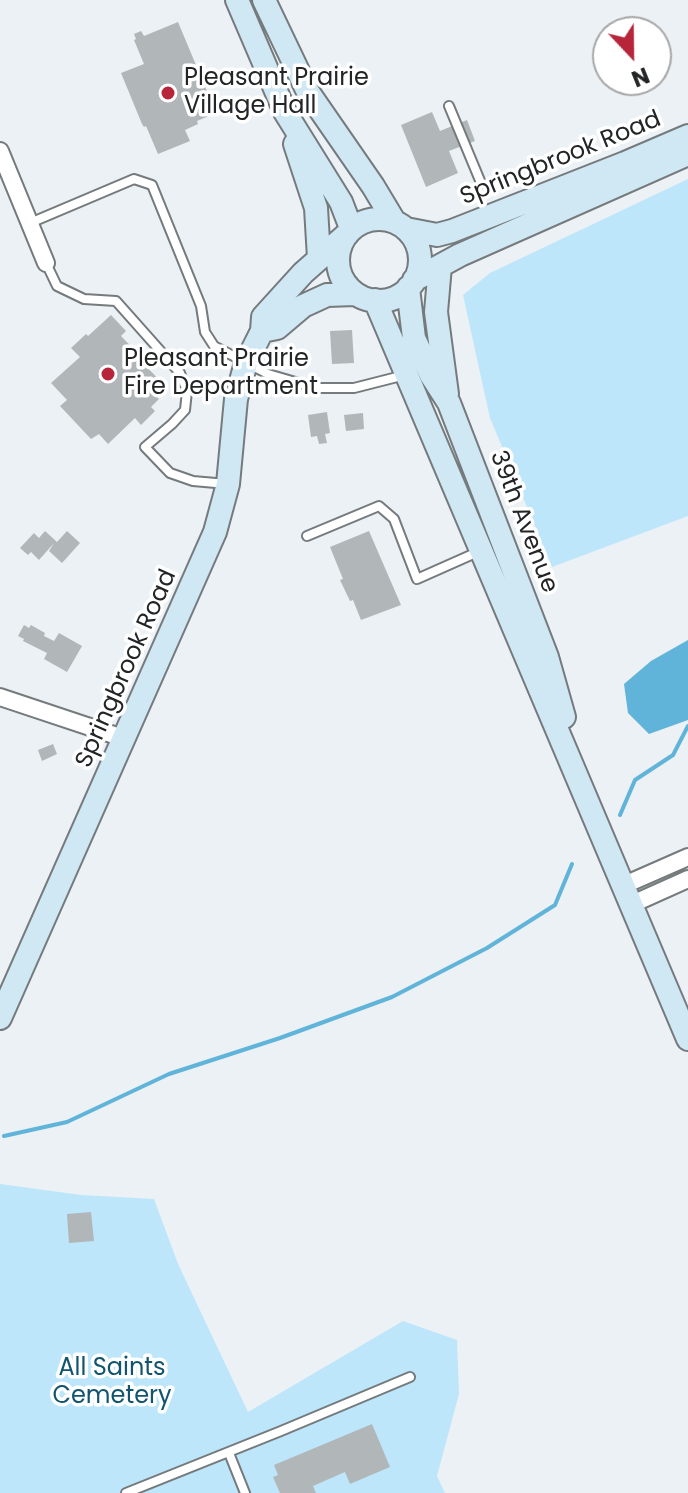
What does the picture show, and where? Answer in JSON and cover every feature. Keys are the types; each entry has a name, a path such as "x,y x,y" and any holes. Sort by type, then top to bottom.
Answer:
{"main road":[{"path":"237,0 285,112 316,208 319,258"},
{"path":"262,331 277,328 303,306 327,295 393,298 411,284 419,267 415,240 400,225 308,92 264,0"},
{"path":"285,112 341,202 348,232"},
{"name":"Springbrook Road","path":"400,225 437,235 452,231 688,136"},
{"name":"Springbrook Road","path":"411,284 460,255 688,154"},
{"path":"365,297 346,284 339,273 339,247 348,232 367,220 380,218 400,225"},
{"name":"Springbrook Road","path":"0,1018 215,532 228,484 236,399 246,363 262,331 263,317 303,273 348,232"},
{"path":"440,266 436,312 449,403"},
{"name":"39th Avenue","path":"411,284 414,338 431,375 449,403 547,657 575,751 578,780"},
{"name":"39th Avenue","path":"365,297 406,375 688,1039"}],"street":[{"path":"0,151 46,263"},
{"path":"0,697 123,738"},
{"path":"626,896 688,857"},
{"path":"626,896 688,879"}],"lane":[{"path":"449,106 481,183"},
{"path":"29,223 134,179 152,185 201,306 205,332 214,346 268,374 316,388 354,388 406,375"},
{"path":"46,263 57,286 84,299 116,301 180,373 187,391 185,410 145,447 170,473 193,481 228,484"},
{"path":"307,536 379,506 394,519 417,579 481,550"},
{"path":"126,1493 410,1377"},
{"path":"229,1453 245,1493"}],"green space":[{"path":"688,179 688,516 552,567 490,418 463,295 490,273"},
{"name":"All Saints Cemetery","path":"0,1184 81,1195 154,1199 178,1264 248,1412 403,1321 457,1340 459,1394 437,1476 445,1493 0,1493"}],"water":[{"path":"688,640 688,720 649,734 628,713 624,684 651,661"}],"building":[{"name":"Pleasant Prairie Village Hall","path":"178,22 216,113 185,130 190,141 158,154 121,73 144,64 134,34 141,31 144,36"},
{"path":"432,112 440,131 467,120 475,141 449,151 458,173 426,187 401,125"},
{"name":"Pleasant Prairie Fire Department","path":"111,315 126,331 121,336 164,385 155,394 159,399 151,407 155,411 141,425 135,418 108,444 99,434 91,439 60,406 67,400 51,383 80,357 71,348"},
{"path":"352,330 354,363 332,364 330,331"},
{"path":"327,412 330,433 325,434 327,443 319,444 317,436 311,437 308,415"},
{"path":"363,413 364,429 346,431 344,415"},
{"path":"45,531 57,542 67,531 80,543 62,563 49,551 54,543 39,560 31,552 28,555 20,548 34,533 39,538"},
{"path":"369,531 401,605 361,620 340,580 343,579 330,547"},
{"path":"24,625 29,628 31,625 54,641 59,633 82,646 67,672 44,659 47,653 18,636"},
{"path":"53,744 57,754 42,761 38,750"},
{"path":"91,1212 94,1241 69,1243 67,1214"},
{"path":"372,1424 390,1467 350,1484 345,1472 313,1486 316,1493 280,1493 273,1477 278,1475 274,1465"}],"waterway":[{"path":"620,815 635,780 673,755 688,726"},
{"path":"4,1136 67,1122 169,1074 392,997 487,948 555,905 572,864"}],"place":[{"name":"Pleasant Prairie Village Hall","path":"168,93"},
{"name":"Pleasant Prairie Fire Department","path":"108,374"}]}
